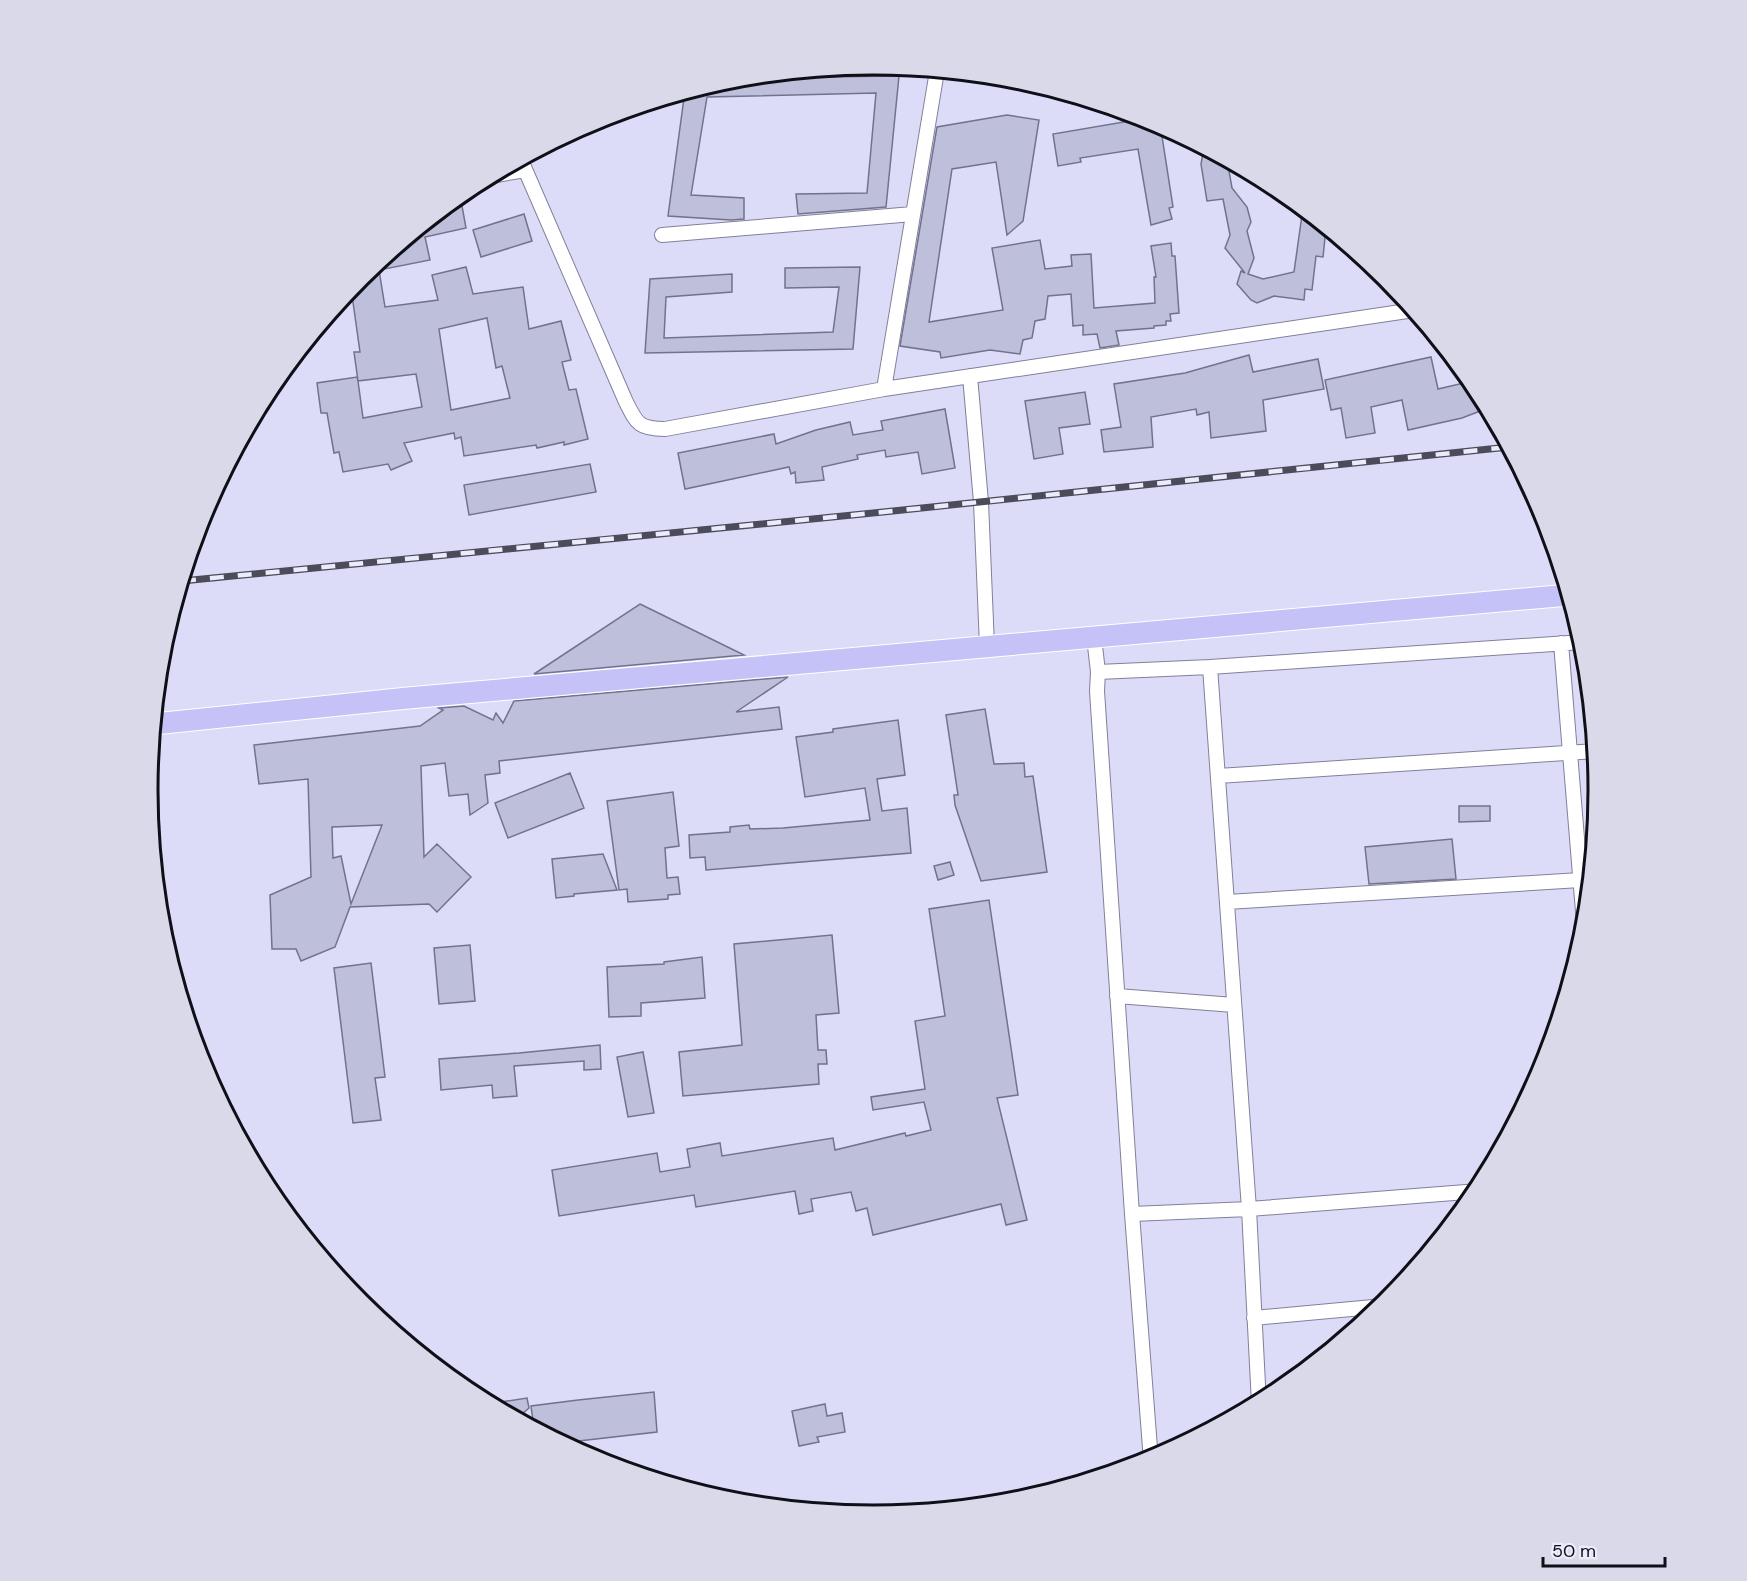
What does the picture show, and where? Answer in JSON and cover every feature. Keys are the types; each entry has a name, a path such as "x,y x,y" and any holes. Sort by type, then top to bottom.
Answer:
{"main road":[{"path":"162,723 408,698 1562,597"}],"street":[{"path":"884,389 936,78"},
{"path":"524,167 626,402 637,423 648,429 665,429 884,389 1404,311"},
{"path":"662,235 913,214"},
{"path":"970,376 981,502 987,646"},
{"path":"1094,637 1132,1214 1150,1451"},
{"path":"1098,672 1210,667 1573,642"},
{"path":"1561,643 1570,753 1585,857"},
{"path":"1210,667 1249,1209 1258,1393"},
{"path":"1218,776 1587,752"},
{"path":"1581,894 1580,880 1585,866"},
{"path":"1227,902 1580,880"},
{"path":"1117,996 1234,1005"},
{"path":"1132,1214 1249,1209 1465,1192"},
{"path":"1254,1318 1367,1308"}],"building":[{"path":"899,76 886,207 798,214 796,194 867,193 876,93 707,97 691,195 744,198 744,219 668,216 684,100 780,81 831,77"},
{"path":"1007,115 1039,120 1023,221 1007,235 996,162 952,169 929,322 1003,310 992,248 1040,240 1045,269 1072,266 1071,255 1091,254 1094,308 1155,303 1154,277 1156,277 1151,246 1171,243 1172,256 1175,256 1179,313 1170,314 1171,321 1166,321 1166,325 1116,331 1119,345 1100,348 1097,334 1083,335 1083,325 1073,326 1071,294 1048,296 1045,319 1035,321 1032,338 1023,340 1020,354 990,350 941,358 940,352 900,346 937,127"},
{"path":"1126,122 1162,136 1173,207 1169,208 1172,219 1151,225 1138,149 1080,158 1081,162 1058,166 1053,134"},
{"path":"1203,156 1229,170 1232,188 1247,207 1251,222 1247,231 1254,258 1248,274 1263,279 1294,272 1302,218 1325,236 1323,257 1316,256 1312,290 1305,289 1304,300 1274,296 1257,303 1251,300 1237,284 1241,271 1245,273 1225,248 1230,235 1223,199 1207,201 1201,164"},
{"path":"462,206 466,228 425,237 430,260 385,269 438,223"},
{"path":"524,214 532,241 481,257 473,230"},
{"path":"466,267 473,294 523,287 529,329 561,321 571,360 562,362 569,390 576,389 588,439 564,445 564,442 537,448 536,445 464,456 461,437 455,439 454,433 404,443 412,461 391,470 388,464 343,472 339,452 334,453 327,413 321,413 317,383 357,377 358,381 354,352 360,352 353,301 380,274 385,307 438,300 432,275","holes":["487,318 496,368 502,366 510,398 451,410 439,329","416,374 422,407 363,418 358,381"]},
{"path":"860,267 853,349 645,353 650,279 732,274 732,292 666,297 664,338 833,332 839,287 785,288 785,268"},
{"path":"1249,355 1253,372 1318,359 1324,389 1263,400 1266,431 1211,438 1209,412 1197,415 1196,409 1151,417 1153,447 1104,452 1101,430 1121,427 1114,384 1185,373"},
{"path":"1431,357 1438,389 1461,384 1479,411 1462,418 1408,430 1402,400 1371,407 1375,433 1346,438 1341,408 1331,410 1325,380"},
{"path":"1085,392 1090,424 1059,428 1063,454 1034,459 1025,401"},
{"path":"945,409 955,468 922,474 918,452 886,457 885,450 857,455 858,459 822,467 824,480 796,483 795,472 791,474 789,467 685,489 678,453 774,434 776,444 816,430 850,422 853,435 883,430 881,421"},
{"path":"590,464 596,492 469,515 464,485"},
{"path":"640,604 744,655 534,674"},
{"path":"788,677 736,712 779,707 782,729 499,761 500,773 485,775 488,803 470,815 468,794 449,796 445,763 421,766 424,857 437,844 471,877 437,912 429,904 350,907 335,947 301,961 296,949 272,949 270,895 311,877 308,779 259,784 254,745 420,726 443,710 439,708 464,706 493,720 496,713 503,723 514,701","holes":["382,825 351,904 341,856 333,858 332,827"]},
{"path":"985,709 994,764 1024,763 1025,777 1033,776 1047,872 981,881 955,805 954,795 958,795 946,715"},
{"path":"898,720 905,775 877,779 882,811 907,808 911,853 706,870 705,857 690,858 689,835 730,832 730,827 749,825 750,829 783,828 870,820 865,788 805,797 796,737 833,732 833,729"},
{"path":"570,773 584,808 508,838 495,803"},
{"path":"673,792 679,846 665,848 667,878 678,877 680,894 668,895 668,899 628,902 627,889 619,890 607,801"},
{"path":"1459,806 1490,806 1490,821 1459,822"},
{"path":"1452,839 1456,879 1369,884 1365,847"},
{"path":"603,854 617,890 556,898 552,859"},
{"path":"950,862 954,875 938,880 934,866"},
{"path":"989,900 1018,1095 997,1098 1027,1220 1006,1225 1001,1204 873,1235 867,1208 856,1211 851,1192 811,1199 813,1211 799,1214 795,1191 696,1207 694,1195 559,1216 552,1170 657,1153 660,1172 690,1167 687,1149 720,1143 722,1156 833,1138 835,1150 905,1133 906,1136 931,1130 924,1102 873,1110 871,1097 925,1089 915,1021 945,1016 929,909"},
{"path":"832,935 839,1013 816,1015 818,1050 826,1050 827,1064 818,1064 819,1084 683,1096 679,1052 742,1045 734,944"},
{"path":"470,945 475,1001 439,1004 434,948"},
{"path":"702,957 705,998 641,1003 641,1016 609,1017 607,967 664,964 664,962"},
{"path":"371,963 385,1077 375,1078 381,1120 353,1123 334,968"},
{"path":"600,1045 601,1069 584,1070 584,1061 514,1066 517,1096 493,1098 492,1085 441,1090 439,1059"},
{"path":"643,1052 654,1113 628,1117 617,1057"},
{"path":"654,1392 657,1432 577,1441 533,1419 531,1406"},
{"path":"527,1398 529,1408 523,1413 503,1402"},
{"path":"825,1404 827,1416 842,1413 845,1432 817,1437 819,1442 799,1446 792,1411"}],"railway":[{"path":"190,580 1501,448"}]}
